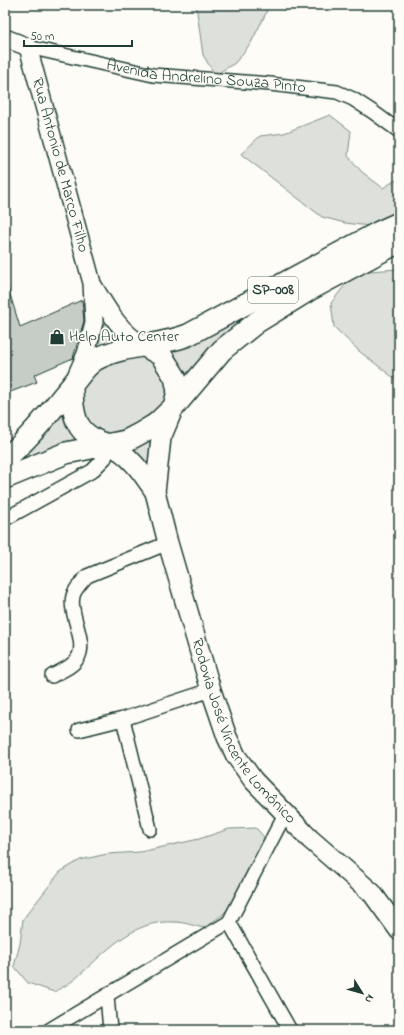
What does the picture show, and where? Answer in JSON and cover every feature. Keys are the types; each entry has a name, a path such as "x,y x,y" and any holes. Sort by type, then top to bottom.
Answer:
{"main road":[{"name":"SP-008","path":"5,459 32,434 93,361 107,354 143,345 170,342 188,335 379,232 399,223"},
{"name":"SP-008","path":"5,478 66,453 126,441 141,433 156,424 174,407 222,350 257,322 309,290 399,242"},
{"path":"143,345 161,355 176,377 178,391 174,407"},
{"path":"72,385 74,417 81,427 95,441 109,445"},
{"name":"Rodovia José Vincente Lomônico","path":"174,407 161,438 155,492 210,690 227,737 236,756 252,780 285,814 372,893 399,930"},
{"name":"Rodovia José Vincente Lomônico","path":"109,445 120,450 136,467 155,492"}],"street":[{"name":"Avenida Andrelino Souza Pinto","path":"5,38 28,47 153,75 270,84 337,92 359,103 399,131"},
{"name":"Rua Antonio de Marco Filho","path":"28,47 92,283 94,322 86,354 72,385"},
{"name":"Rua Antonio de Marco Filho","path":"92,283 117,325 131,338 143,345"},
{"path":"5,519 92,471 105,458 109,445"},
{"path":"52,676 72,665 80,653 81,645 72,605 73,596 79,584 87,576 168,543"},
{"path":"79,730 123,719 210,690"},
{"path":"123,719 150,829"},
{"path":"49,1030 229,922 285,814"},
{"path":"229,922 290,1030"},
{"path":"107,996 110,1030"}],"shaded area":[{"path":"196,5 264,5 267,11 251,43 235,63 215,75 203,55"},
{"path":"330,115 351,131 348,156 362,172 383,188 399,178 399,224 369,226 345,223 322,217 241,154 260,136 284,133"},
{"path":"399,269 399,382 359,351 334,327 331,303 355,272"},
{"path":"98,310 106,322 124,339 90,351"},
{"path":"254,311 255,313 184,384 169,351"},
{"path":"136,356 151,360 160,368 166,380 169,395 140,421 131,426 103,434 91,424 85,415 80,389 94,369"},
{"path":"65,406 83,439 5,466"},
{"path":"157,436 151,477 132,452 135,447"},
{"path":"256,828 271,845 249,887 222,915 204,928 174,922 145,926 120,940 75,979 54,992 28,983 14,966 20,944 23,919 60,872 80,860 107,854 140,852 199,839 229,829"}],"building":[{"path":"5,288 8,288 20,327 82,300 84,321 73,358 34,375 37,382 5,394"}],"place":[{"name":"Help Auto Center","path":"57,337"}]}
